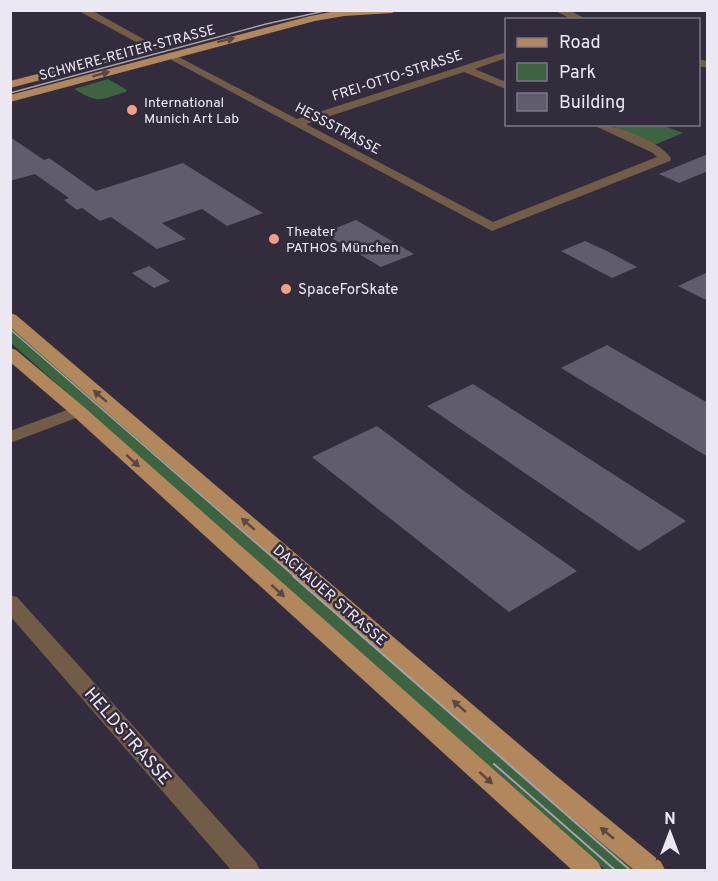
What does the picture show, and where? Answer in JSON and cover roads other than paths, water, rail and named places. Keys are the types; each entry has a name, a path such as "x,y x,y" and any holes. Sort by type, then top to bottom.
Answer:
{"main road":[{"name":"SCHWERE-REITER-STRASSE","path":"10,85 162,49 314,18 344,13 392,10"},
{"name":"SCHWERE-REITER-STRASSE","path":"10,99 162,49"},
{"name":"DACHAUER STRASSE","path":"10,318 528,766 652,870"},
{"name":"DACHAUER STRASSE","path":"10,353 78,411 589,870"}],"street":[{"name":"HESSSTRASSE","path":"82,10 162,49 492,227 663,159 665,156 657,150 602,126"},
{"path":"559,10 578,18"},
{"name":"FREI-OTTO-STRASSE","path":"296,123 505,56"},
{"path":"466,69 505,85"},
{"path":"10,438 78,411"},
{"name":"HELDSTRASSE","path":"10,602 247,870"}],"tram line":[{"path":"10,93 266,24 329,10"},
{"path":"10,329 295,577"},
{"path":"293,576 630,870"},
{"path":"494,764 615,870"}],"place":[{"name":"International Munich Art Lab","path":"132,110"},
{"name":"Theater PATHOS München","path":"274,239"},
{"name":"SpaceForSkate","path":"286,289"}]}
